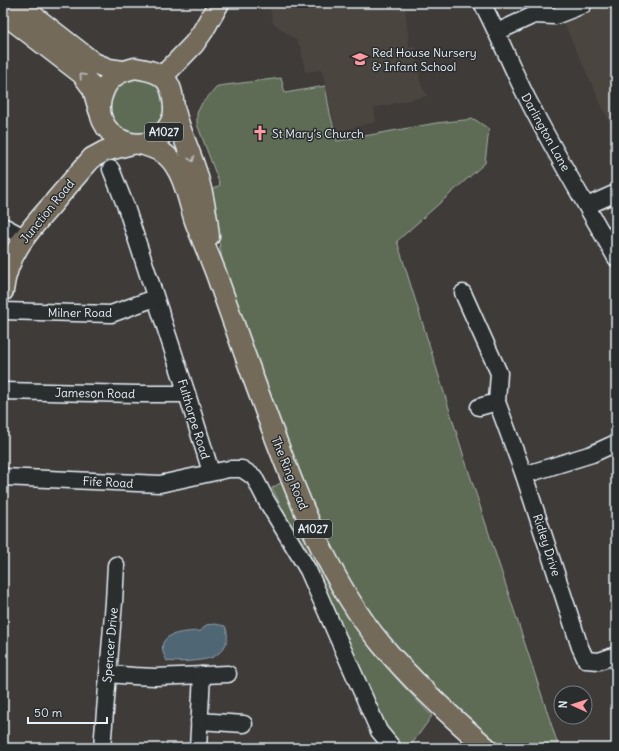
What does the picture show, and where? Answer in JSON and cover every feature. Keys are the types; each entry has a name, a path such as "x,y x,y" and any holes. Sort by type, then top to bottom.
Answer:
{"main road":[{"path":"17,3 94,63 109,69 123,71 135,68 151,70 163,76 194,44 220,3"},
{"name":"A1027","path":"3,13 82,74 93,89 101,116 110,132 119,139 137,144 155,140 164,132 175,111 171,86 163,76"},
{"path":"101,116 101,96 111,80 123,71"},
{"name":"The Ring Road","path":"175,111 179,128 199,180 206,208 213,264"},
{"name":"Junction Road","path":"92,158 101,116"},
{"name":"Junction Road","path":"3,291 6,273 12,258 24,237 92,158 105,151 137,144"},
{"name":"The Ring Road","path":"137,144 156,149 166,155 176,167 196,223 213,264 286,467 307,518 330,566 354,606 381,644 445,712 487,748"}],"street":[{"name":"Darlington Lane","path":"482,3 497,32 511,68 529,103 616,258"},
{"path":"497,32 534,15 555,16 583,5"},
{"name":"Fulthorpe Road","path":"111,169 126,208 211,472 229,469 242,469 254,477 308,570 379,731 393,748"},
{"path":"587,206 616,193"},
{"path":"3,226 24,237"},
{"name":"Ridley Drive","path":"463,293 499,373 497,402 524,475 580,646 586,660 599,661 616,655"},
{"name":"Milner Road","path":"3,311 111,314 155,298"},
{"name":"Jameson Road","path":"3,391 187,394"},
{"path":"479,407 497,402"},
{"path":"524,475 592,454 616,443"},
{"name":"Fife Road","path":"3,477 160,484 211,472"},
{"name":"Spencer Drive","path":"102,748 116,565"},
{"path":"108,674 155,677 228,674"},
{"path":"198,748 202,675"},
{"path":"199,721 244,724"}],"shaded area":[{"name":"Red House Nursery & Infant School","path":"269,3 405,3 409,48 415,47 421,85 428,96 374,108 376,122 336,132 322,70 305,72 301,48 296,40 273,23"},
{"path":"598,3 616,3 616,137 561,17 598,5"}],"green space":[{"path":"144,76 161,87 167,105 161,122 146,133 137,135 120,129 108,114 109,93 124,78"},
{"path":"281,78 285,93 325,86 337,141 436,123 474,119 489,129 485,163 397,241 465,460 559,748 499,748 443,699 373,622 339,563 280,431 225,276 210,191 220,185 197,124 197,113 202,103 218,86"},
{"path":"282,482 309,544 342,602 389,669 432,716 409,748 404,748 386,728 384,722 381,723 314,572 272,488"}],"water":[{"path":"215,624 225,626 227,631 226,644 221,651 213,657 197,661 167,661 163,651 163,644 166,639 178,633 201,631 206,625"}],"place":[{"name":"Red House Nursery & Infant School","path":"360,59"},
{"name":"St Mary’s Church","path":"260,133"}]}
